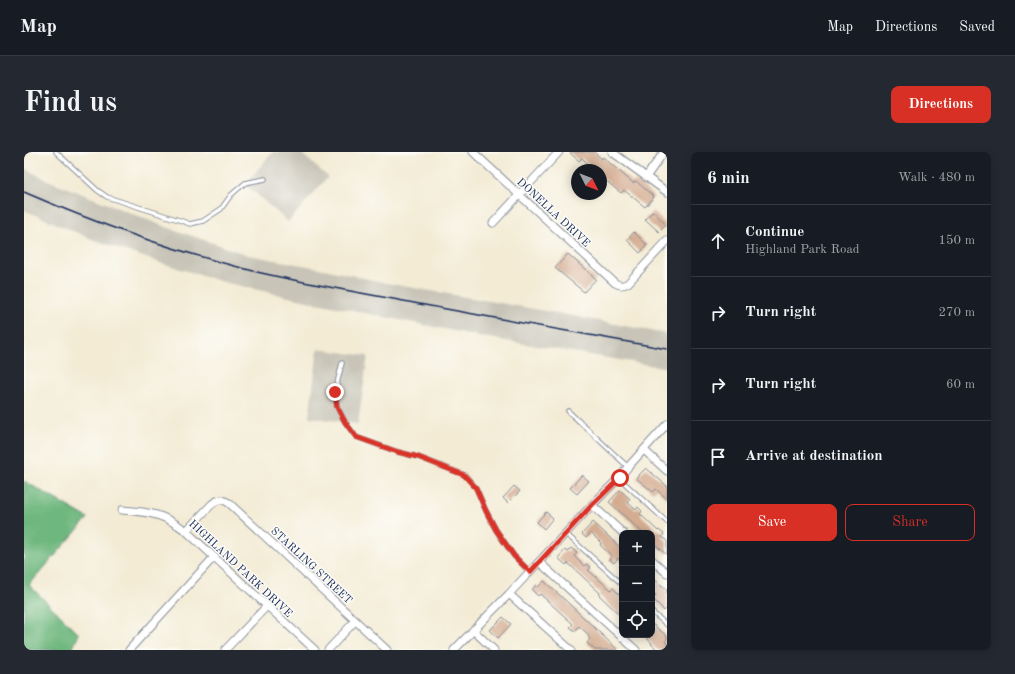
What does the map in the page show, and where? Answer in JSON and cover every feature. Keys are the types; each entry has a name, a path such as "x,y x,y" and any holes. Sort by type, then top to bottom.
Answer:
{"street":[{"name":"DONELLA DRIVE","path":"473,152 615,283 622,286 628,283 667,241"},
{"path":"493,223 559,152"},
{"path":"612,152 667,192"},
{"path":"646,177 664,152"},
{"path":"454,650 540,562 592,505 620,478 667,424"},
{"path":"644,450 667,471"},
{"name":"STARLING STREET","path":"186,531 216,501 220,500 229,503 387,650"},
{"path":"592,505 620,530"},
{"name":"HIGHLAND PARK DRIVE","path":"122,510 155,514 176,523 314,650"},
{"path":"129,650 214,557"},
{"path":"540,562 636,650"},
{"path":"655,563 667,573"},
{"path":"509,594 571,650"},
{"path":"225,650 267,606"},
{"path":"328,650 355,621"},
{"path":"473,630 494,650"}],"lane":[{"path":"56,152 97,190 107,197 190,224 203,221 221,209 231,195 245,184 265,179"},
{"path":"342,363 335,392 337,407 345,422 356,437 398,452 418,457 464,475 476,488 496,530 514,556 530,572"},
{"path":"568,411 628,467"},
{"path":"620,478 667,522"},
{"path":"565,533 619,581"},
{"path":"655,615 667,626"}],"shaded area":[{"path":"273,152 300,152 328,177 288,222 245,184"},
{"path":"24,168 45,179 163,226 248,255 324,269 386,283 667,334 667,368 483,337 297,299 223,282 161,263 94,240 24,210"},
{"path":"318,349 368,356 358,424 309,417"}],"green space":[{"path":"24,481 88,518 29,585 79,634 72,650 24,650"}],"building":[{"path":"569,152 594,152 602,159 603,157 633,183 636,181 654,197 645,207 624,190 621,193 607,181 607,164 588,164 582,158 579,161"},
{"path":"653,211 666,225 659,232 645,219"},
{"path":"634,232 647,245 640,253 627,240"},
{"path":"568,254 596,279 584,292 555,268"},
{"path":"646,468 667,486 667,499 656,489 653,492 636,478"},
{"path":"582,475 589,481 577,494 570,488"},
{"path":"514,486 520,491 508,503 503,498"},
{"path":"620,490 630,499 627,502 636,510 638,507 642,511 640,514 658,531 659,530 664,534 662,537 667,541 667,555 655,545 655,530 640,530 609,502"},
{"path":"546,512 553,518 544,529 537,522"},
{"path":"593,522 619,546 619,559 618,558 614,563 609,559 612,556 600,545 601,543 591,533 586,538 582,534"},
{"path":"571,548 577,553 574,556 584,566 586,564 591,568 588,570 611,590 613,588 619,594 619,614 599,595 600,593 568,563 566,565 558,558 565,550 567,552"},
{"path":"655,580 667,590 667,608 664,611 655,601"},
{"path":"544,581 618,650 595,650 587,643 590,639 588,637 589,635 579,626 575,631 570,627 573,624 540,594 538,596 532,590 536,585 538,587"},
{"path":"503,617 511,624 498,638 490,630"},
{"path":"655,626 667,636 665,642 667,645 663,650 658,650 651,644 652,643 646,638 655,638"}],"railway":[{"path":"24,192 81,216 168,247 257,272 493,318 667,349"}],"route":[{"path":"335,392 337,407 345,422 356,437 398,452 418,457 464,475 476,488 496,530 514,556 530,572 565,533 620,478"}]}
